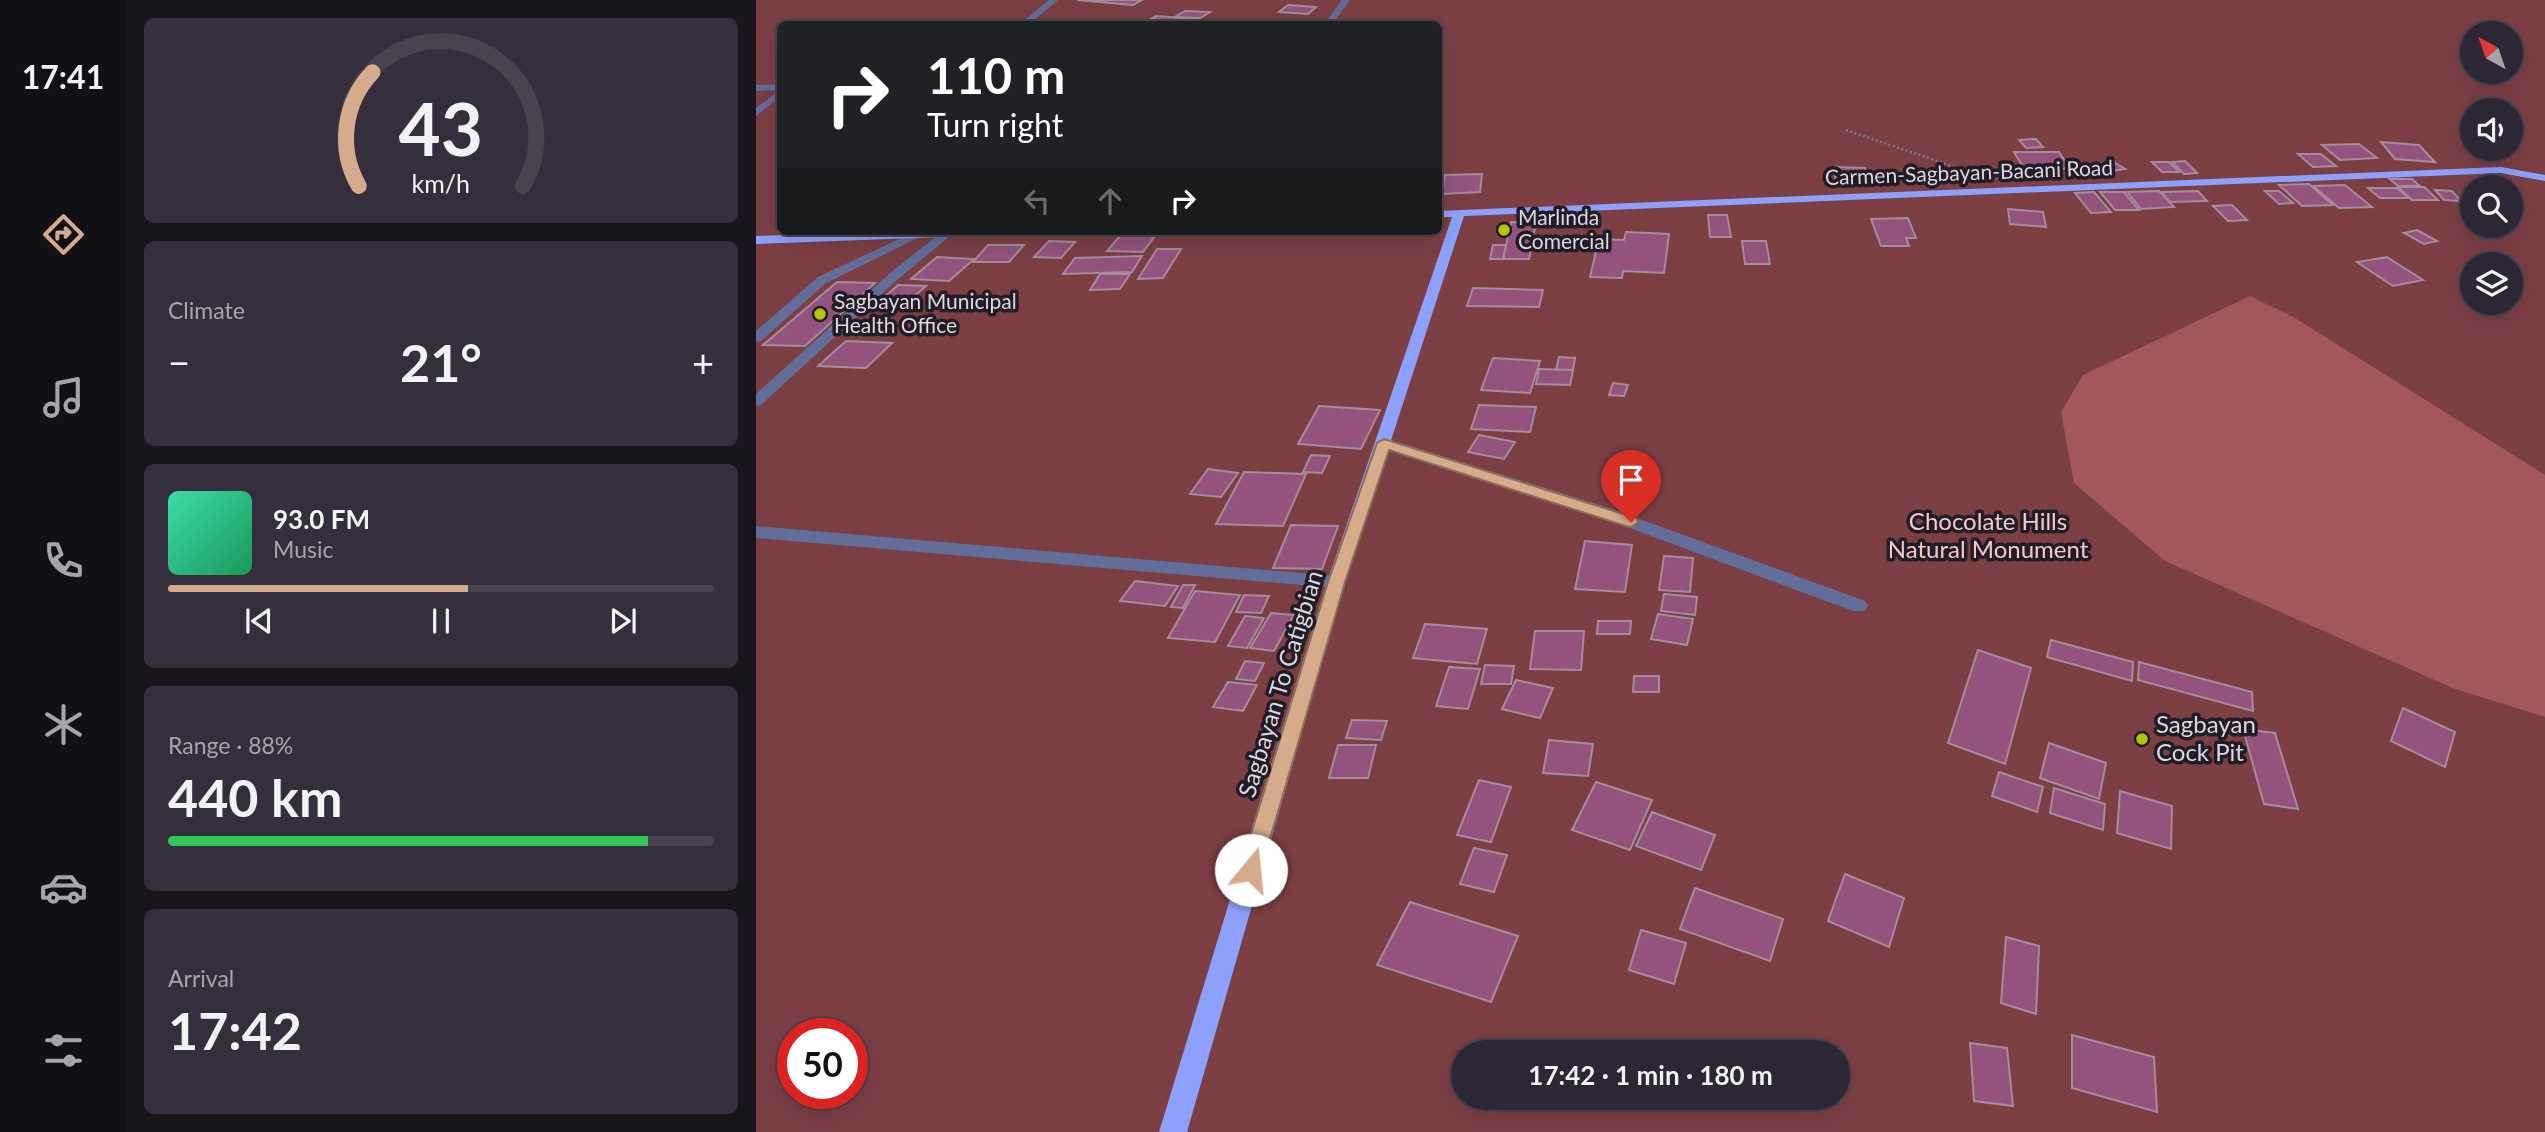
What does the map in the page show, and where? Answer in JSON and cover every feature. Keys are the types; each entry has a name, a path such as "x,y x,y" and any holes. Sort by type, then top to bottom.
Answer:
{"main road":[{"name":"Carmen-Sagbayan-Bacani Road","path":"1448,213 2501,170 2545,178"},
{"name":"Sagbayan To Catigbian","path":"1442,235 1448,213"},
{"path":"756,240 792,235"},
{"name":"Sagbayan To Catigbian","path":"1173,1132 1336,582 1384,443 1442,235"}],"street":[{"path":"1028,21 1054,0"},
{"path":"1330,21 1346,0"},
{"path":"756,88 777,87"},
{"path":"756,113 777,96"},
{"path":"756,338 822,280 918,235"},
{"path":"756,402 894,276 945,235"},
{"path":"1384,443 1606,513 1859,606"},
{"path":"756,532 1336,582"}],"path":[{"path":"1846,130 1970,173"}],"green space":[{"name":"Chocolate Hills Natural Monument","path":"756,0 2545,0 2545,1132 756,1132"}],"shaded area":[{"path":"2250,296 2295,318 2545,475 2545,717 2455,689 2165,561 2074,483 2061,412 2083,375"}],"building":[{"path":"1077,0 1142,0 1133,5"},
{"path":"1288,5 1316,7 1308,14 1279,12"},
{"path":"1185,11 1210,12 1200,18 1175,17"},
{"path":"1156,16 1196,19 1178,21 1151,19"},
{"path":"2036,139 2043,147 2026,148 2019,140"},
{"path":"2381,142 2419,145 2435,162 2395,159"},
{"path":"2359,144 2377,158 2340,160 2322,145"},
{"path":"2014,152 2059,152 2070,169 2024,169"},
{"path":"2298,154 2321,154 2336,166 2313,167"},
{"path":"2185,161 2197,173 2184,174 2172,162"},
{"path":"2114,162 2125,169 2106,172 2096,164"},
{"path":"2152,162 2169,162 2179,172 2162,172"},
{"path":"1834,167 1865,168 1868,183 1836,183"},
{"path":"1482,174 1480,192 1442,194 1445,175"},
{"path":"2390,179 2412,179 2420,186 2398,186"},
{"path":"2309,184 2333,205 2302,206 2279,185"},
{"path":"2345,185 2372,207 2339,208 2313,186"},
{"path":"2398,187 2424,187 2438,200 2412,200"},
{"path":"2368,188 2397,188 2409,198 2380,198"},
{"path":"2435,190 2452,191 2460,201 2444,200"},
{"path":"2159,191 2174,207 2141,209 2127,192"},
{"path":"2198,191 2207,201 2170,202 2162,192"},
{"path":"2265,191 2279,191 2293,203 2279,204"},
{"path":"2094,192 2111,212 2091,213 2075,193"},
{"path":"2100,192 2124,192 2139,210 2115,210"},
{"path":"2232,205 2247,220 2228,221 2213,206"},
{"path":"2008,209 2043,212 2046,227 2010,224"},
{"path":"1708,215 1727,215 1731,237 1710,237"},
{"path":"1908,218 1916,238 1906,238 1909,246 1881,246 1871,219"},
{"path":"1511,222 1536,223 1529,259 1503,259"},
{"path":"2417,230 2437,241 2424,244 2404,233"},
{"path":"1626,232 1669,234 1664,273 1623,271 1622,278 1590,277 1599,239 1624,240"},
{"path":"1120,236 1155,236 1143,252 1107,251"},
{"path":"1049,241 1075,242 1061,258 1034,257"},
{"path":"1742,241 1766,241 1770,264 1745,264"},
{"path":"988,245 1024,245 1009,262 973,262"},
{"path":"1493,245 1506,245 1503,259 1490,259"},
{"path":"1157,249 1181,249 1163,278 1138,279"},
{"path":"1142,256 1132,272 1063,274 1075,258"},
{"path":"937,257 974,259 949,281 911,279"},
{"path":"2387,257 2423,280 2393,286 2357,262"},
{"path":"1100,274 1130,274 1120,289 1090,290"},
{"name":"Sagbayan Municipal Health Office","path":"837,282 875,283 805,346 763,345"},
{"path":"898,285 926,286 906,304 878,303"},
{"path":"1473,288 1543,290 1539,307 1467,306"},
{"path":"846,341 892,343 866,368 818,366"},
{"path":"1559,357 1575,358 1573,370 1556,370"},
{"path":"1493,358 1540,361 1530,393 1481,390"},
{"path":"1539,369 1573,370 1570,385 1536,384"},
{"path":"1613,383 1628,385 1624,396 1609,395"},
{"path":"1479,405 1536,407 1530,432 1471,429"},
{"path":"1319,406 1380,410 1361,449 1298,444"},
{"path":"1479,435 1515,442 1504,459 1468,452"},
{"path":"1311,455 1330,456 1322,473 1303,472"},
{"path":"1208,469 1238,473 1221,497 1190,494"},
{"path":"1244,472 1306,474 1283,526 1216,524"},
{"path":"1291,525 1338,526 1322,569 1273,568"},
{"path":"1585,541 1632,545 1625,592 1575,589"},
{"path":"1664,556 1693,558 1690,592 1659,590"},
{"path":"1135,581 1178,586 1165,606 1120,601"},
{"path":"1183,585 1195,585 1183,608 1171,607"},
{"path":"1195,591 1240,595 1215,642 1168,638"},
{"path":"1664,594 1697,597 1695,615 1661,611"},
{"path":"1244,595 1269,596 1261,613 1236,612"},
{"path":"1271,613 1294,615 1274,651 1250,648"},
{"path":"1658,614 1693,619 1687,645 1651,639"},
{"path":"1245,616 1264,618 1247,648 1228,646"},
{"path":"1598,621 1631,621 1630,634 1597,634"},
{"path":"1425,624 1487,629 1477,664 1413,658"},
{"path":"1535,631 1584,631 1581,670 1530,669"},
{"path":"2051,640 2133,662 2132,681 2047,657"},
{"path":"1978,650 2031,668 2005,764 1948,743"},
{"path":"1245,661 1264,663 1255,681 1236,679"},
{"path":"2139,662 2252,692 2253,711 2138,680"},
{"path":"1485,665 1514,666 1511,684 1481,684"},
{"path":"1449,667 1480,669 1468,709 1436,706"},
{"path":"1634,676 1659,676 1659,692 1633,692"},
{"path":"1516,680 1553,688 1540,718 1502,709"},
{"path":"1228,682 1257,685 1243,711 1213,707"},
{"path":"2403,708 2455,732 2445,767 2391,741"},
{"path":"1352,720 1387,721 1381,740 1346,738"},
{"path":"2243,729 2275,733 2298,809 2264,804"},
{"path":"1549,740 1593,744 1588,776 1543,773"},
{"path":"2049,743 2106,763 2099,799 2040,778"},
{"path":"1338,745 1376,745 1368,778 1329,778"},
{"path":"1999,772 2043,787 2037,812 1992,796"},
{"path":"1479,780 1511,787 1491,842 1457,835"},
{"path":"1596,782 1652,800 1630,850 1572,830"},
{"path":"2054,788 2105,804 2103,830 2050,813"},
{"path":"2120,791 2172,806 2171,849 2117,833"},
{"path":"1652,812 1715,835 1701,870 1636,846"},
{"path":"1474,848 1507,855 1494,892 1460,884"},
{"path":"1845,874 1904,898 1889,947 1828,921"},
{"path":"1695,888 1783,919 1770,961 1680,929"},
{"path":"1410,902 1518,936 1491,1002 1377,965"},
{"path":"1641,930 1686,943 1674,984 1629,970"},
{"path":"2006,937 2039,946 2036,1014 2001,1003"},
{"path":"2072,1035 2154,1057 2157,1112 2072,1088"},
{"path":"1970,1043 2007,1048 2013,1106 1974,1101"}],"place":[{"name":"Marlinda Comercial","path":"1504,230"},
{"name":"Sagbayan Municipal Health Office","path":"820,314"},
{"name":"Sagbayan Cock Pit","path":"2142,739"}],"route":[{"path":"1251,870 1336,582 1384,443 1631,522"}]}
